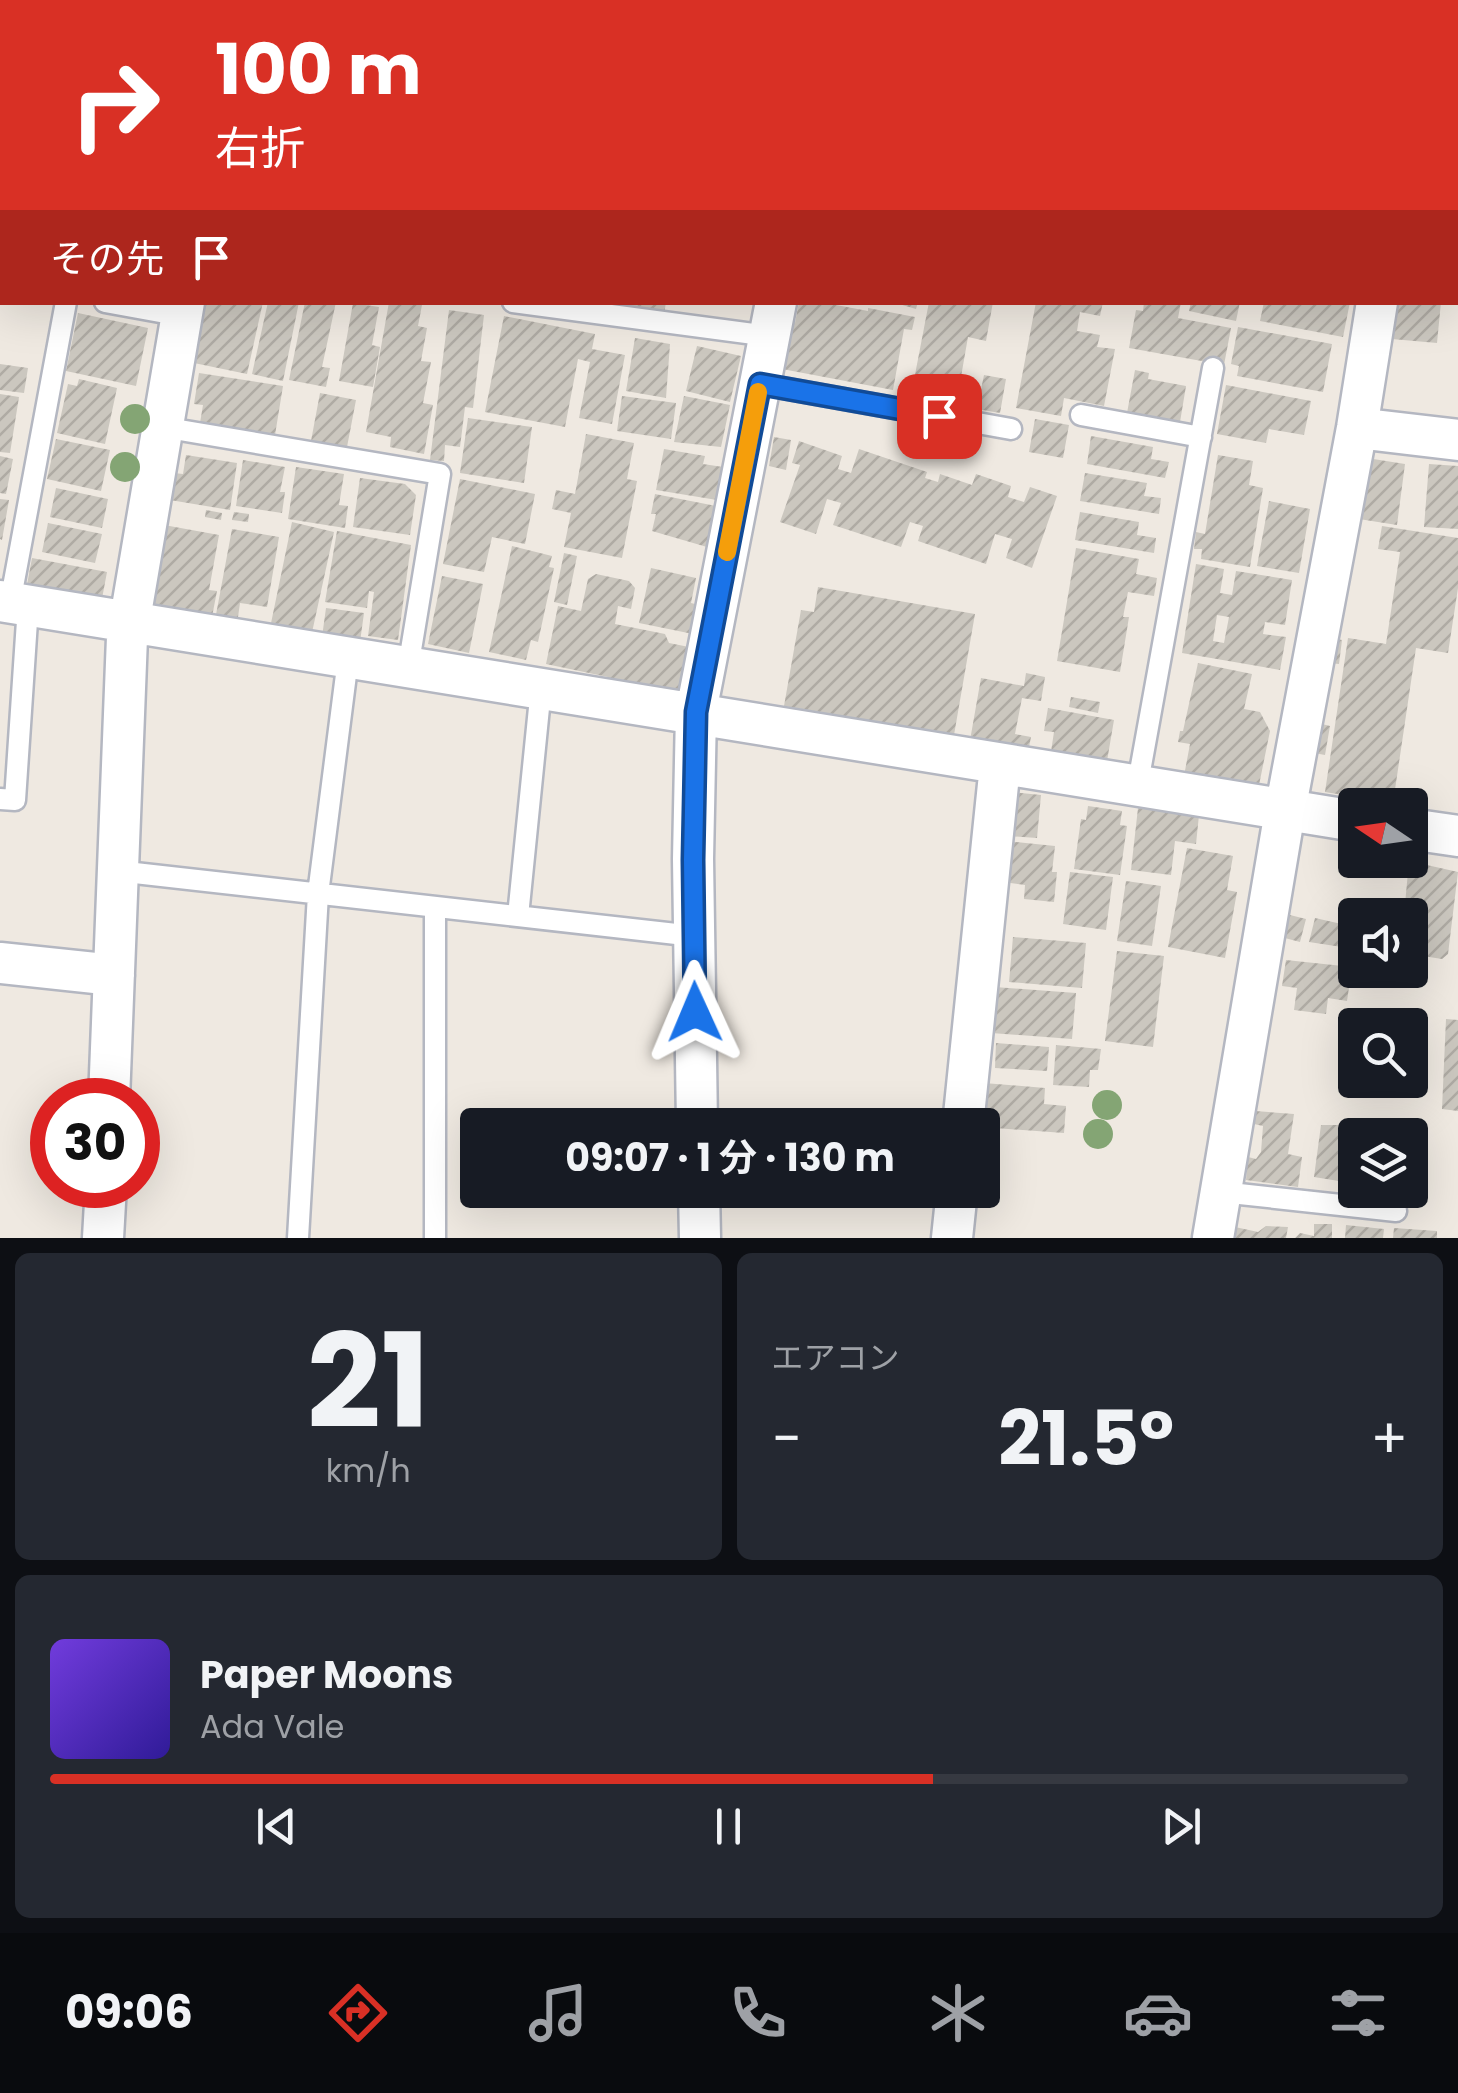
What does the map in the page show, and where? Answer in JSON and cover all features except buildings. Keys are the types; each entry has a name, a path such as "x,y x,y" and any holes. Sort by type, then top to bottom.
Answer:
{"street":[{"path":"1213,1238 1377,305"},
{"path":"110,1078 130,624 183,309"},
{"path":"698,1108 696,712 772,320"},
{"path":"1357,428 1458,440"},
{"path":"13,603 1338,819"},
{"path":"965,1108 1000,764"},
{"path":"1428,832 1458,836"},
{"path":"0,963 114,974"},
{"path":"104,1238 105,1208"},
{"path":"699,1208 700,1238"},
{"path":"952,1238 954,1208"}],"lane":[{"path":"0,798 15,800 13,603 65,305"},
{"path":"138,305 183,309"},
{"path":"556,305 772,320"},
{"path":"1137,788 1213,368"},
{"path":"760,384 1011,429"},
{"path":"1082,415 1200,437"},
{"path":"162,426 440,474 408,668"},
{"path":"298,1238 318,894 348,659"},
{"path":"518,916 541,688"},
{"path":"118,871 694,936"},
{"path":"434,906 435,1238"},
{"path":"1220,1192 1396,1211"}],"slow traffic":[{"path":"727,552 758,392"}],"route":[{"path":"695,1012 696,712 760,384 939,416"}]}
